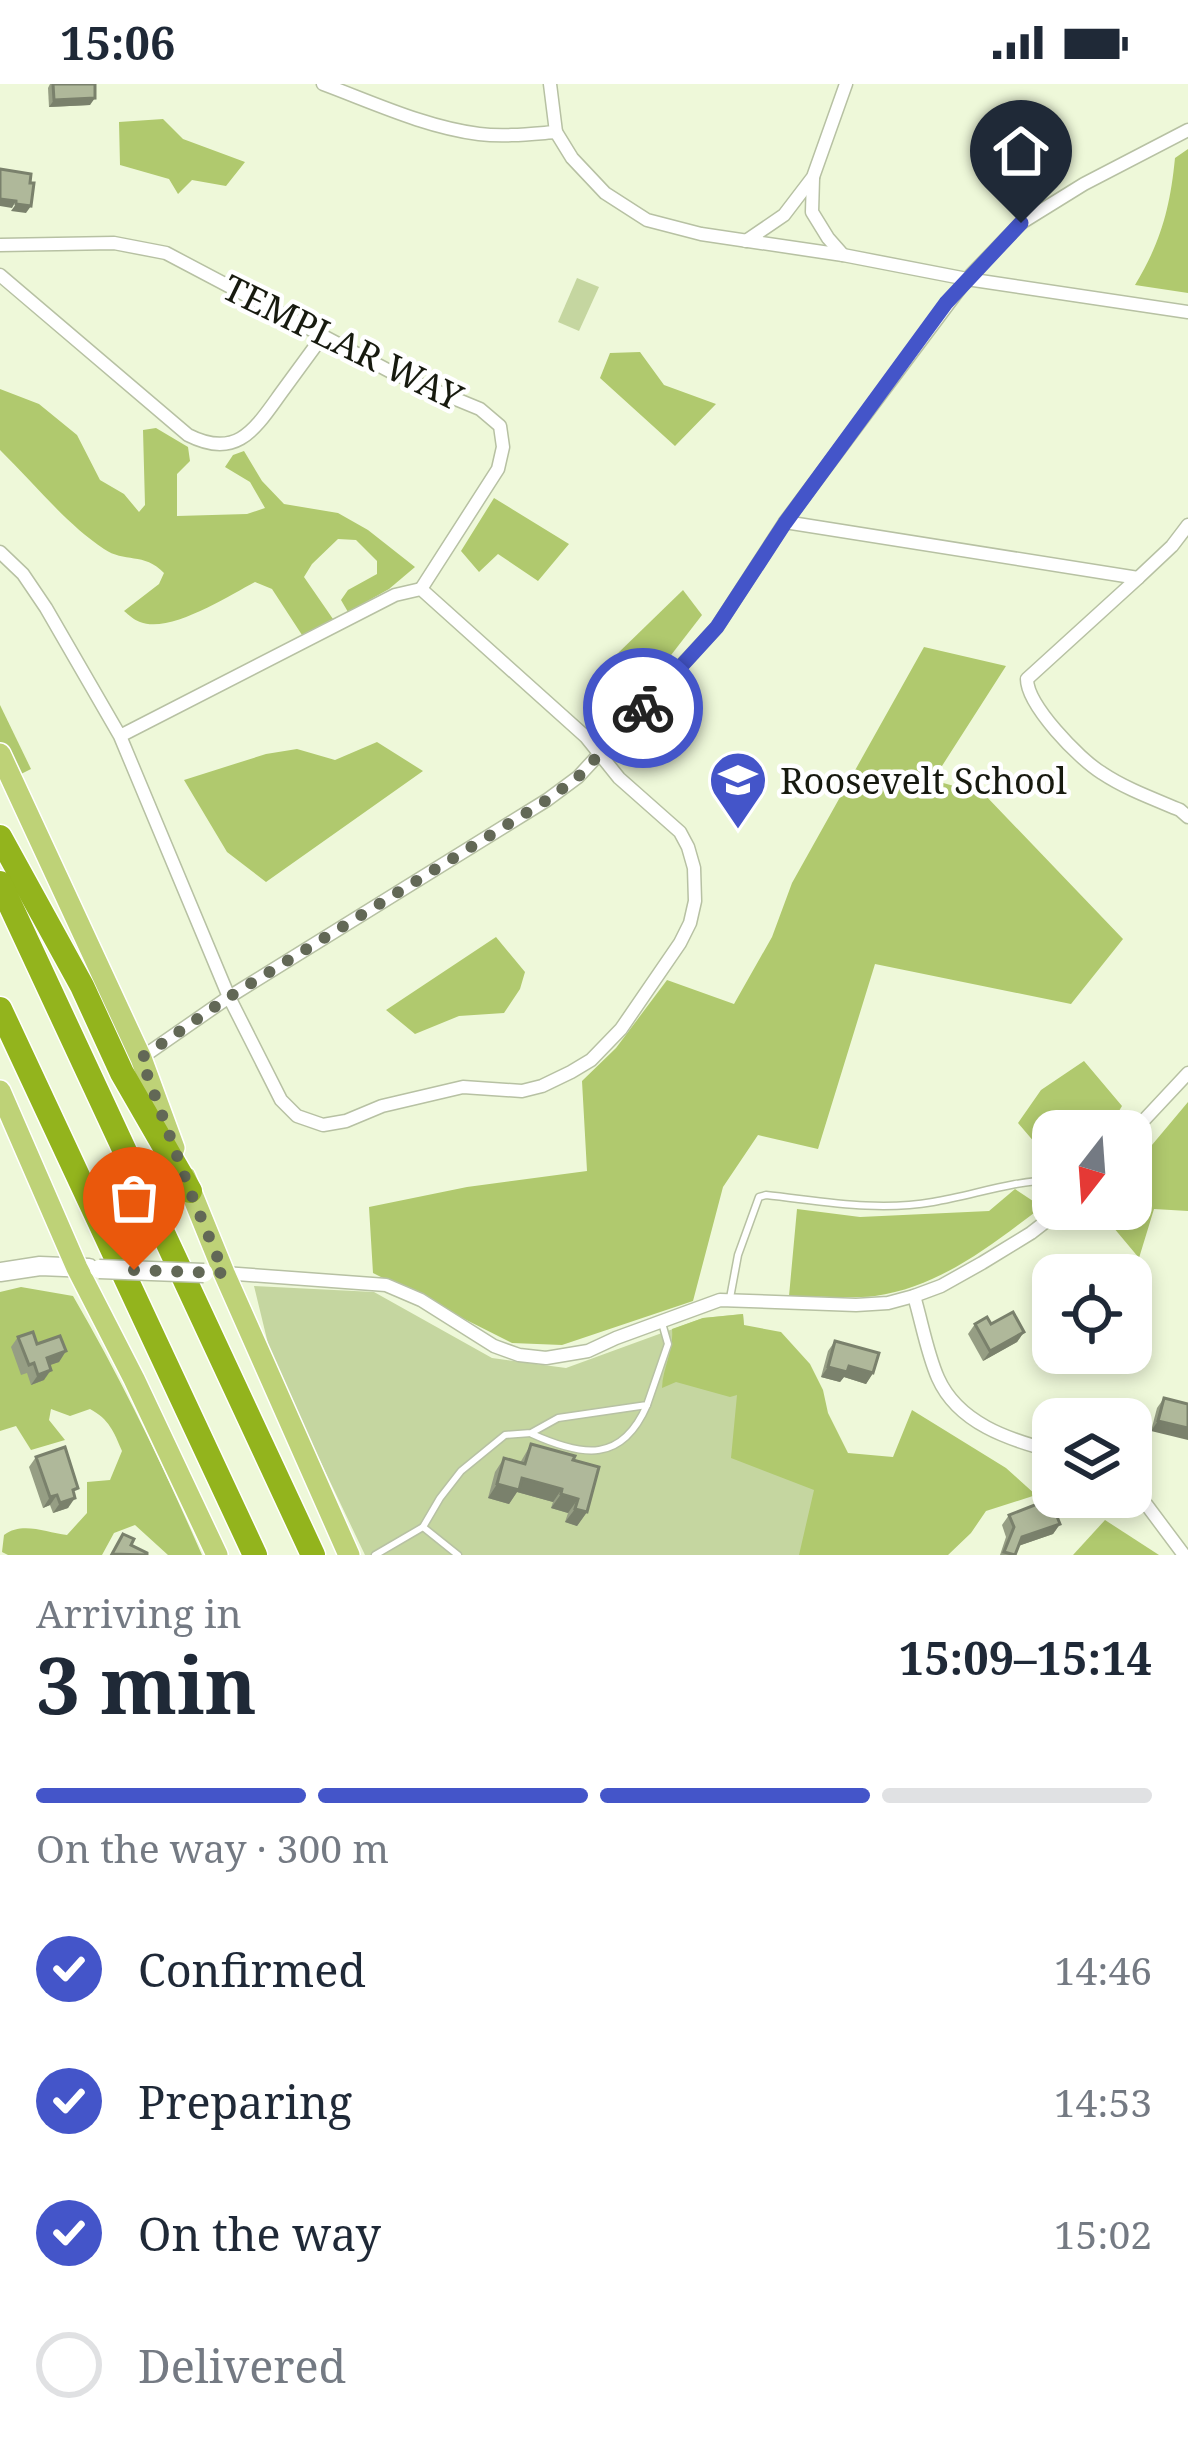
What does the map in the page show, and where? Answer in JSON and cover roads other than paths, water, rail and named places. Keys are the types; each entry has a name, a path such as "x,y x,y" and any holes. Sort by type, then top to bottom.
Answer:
{"highway":[{"path":"0,838 82,986 122,1073 190,1191"},
{"path":"0,883 313,1555"},
{"path":"0,1009 254,1555"}],"main road":[{"path":"0,754 141,1058 190,1191 214,1273 349,1555"},
{"path":"0,1091 88,1268 217,1555"}],"street":[{"path":"323,84 431,125 480,134 556,131"},
{"path":"550,84 556,131 585,174 647,220 967,279 1188,312"},
{"path":"746,241 784,215 813,177 846,84"},
{"path":"141,1058 229,997 578,777 717,627 785,523 967,279 1021,223 1188,130"},
{"path":"813,177 812,212 844,255"},
{"name":"TEMPLAR WAY","path":"0,245 114,243 166,253 395,374 493,417 500,426 503,447 498,469 421,589"},
{"path":"0,275 188,435 212,445 238,440 255,428 322,337"},
{"path":"785,523 1138,578"},
{"path":"1188,526 1027,679 1027,691 1059,733 1100,772 1188,817"},
{"path":"0,551 46,608 120,736 229,997 281,1100 297,1116 312,1123 335,1124 382,1106 463,1087 522,1091 542,1086 591,1060 621,1029 690,923 696,890 692,857 683,837 619,778 586,737 421,589 395,595 120,736"},
{"path":"1152,1111 1188,1072"},
{"path":"0,1272 88,1268 386,1285 421,1300 494,1346 546,1358 588,1351 705,1304 729,1300 888,1303 940,1286 1035,1230"},
{"path":"914,1296 938,1379 951,1398 991,1431 1032,1446"},
{"path":"1152,1512 1184,1555"}],"lane":[{"path":"729,1300 738,1255 759,1197 872,1207 935,1202 1032,1182"},
{"path":"531,1433 579,1449 610,1449 637,1428 668,1344 662,1323"},
{"path":"375,1555 423,1527 461,1471 505,1436 531,1433 557,1418 647,1405"},
{"path":"423,1527 458,1555"}],"place":[{"name":"Roosevelt School","path":"738,831"}]}
